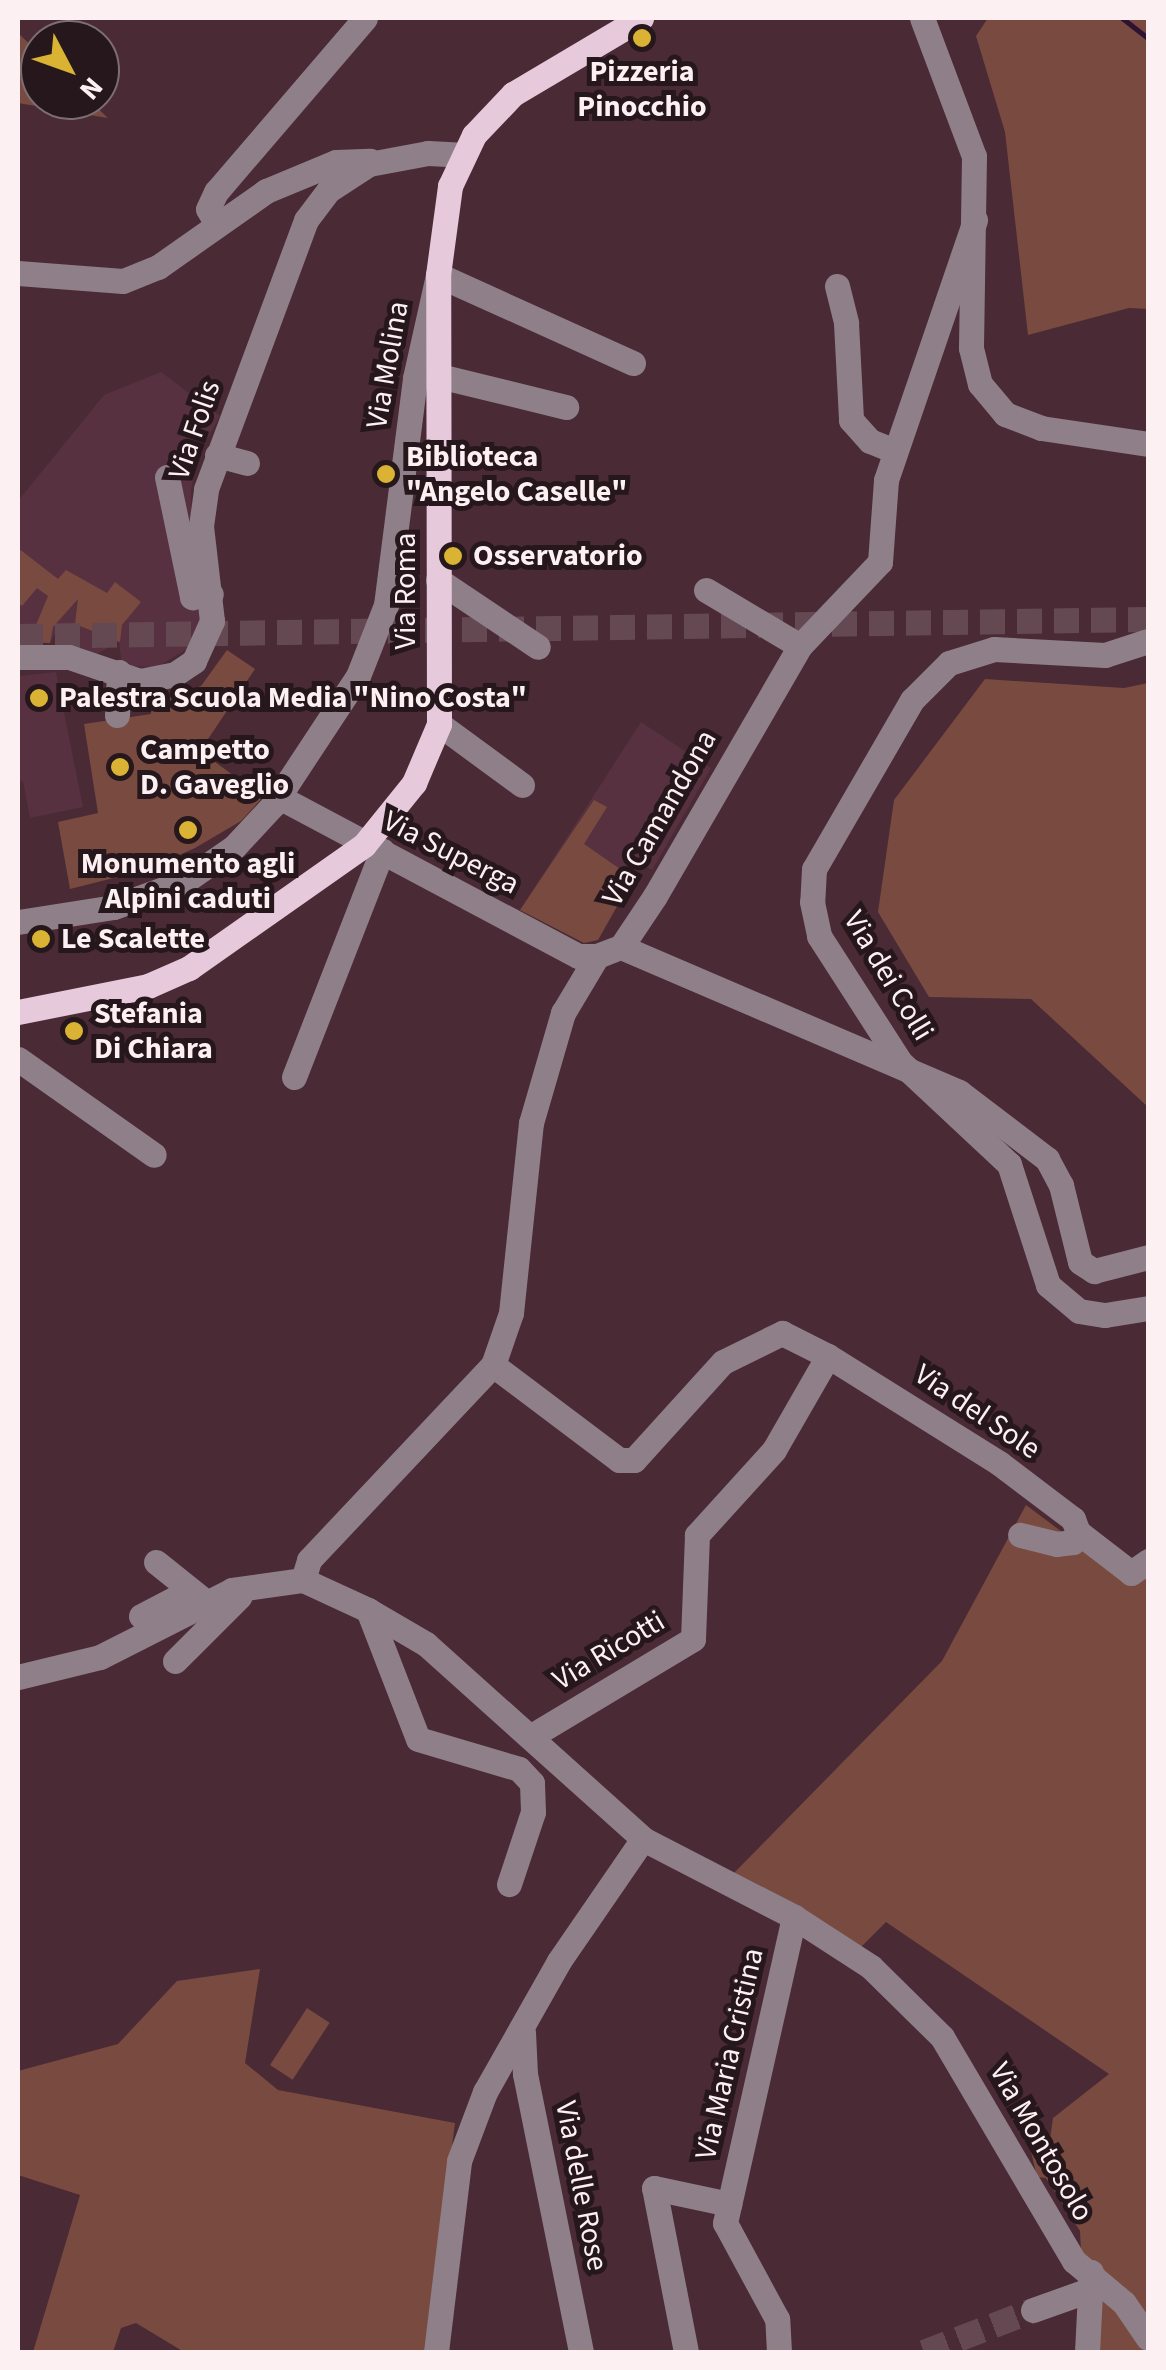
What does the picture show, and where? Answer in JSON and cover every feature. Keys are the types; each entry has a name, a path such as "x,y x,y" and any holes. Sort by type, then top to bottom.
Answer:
{"main road":[{"name":"Via Roma","path":"18,1012 148,986 189,968 373,848 414,783 440,724 438,275 447,201 462,155 527,82 641,18"}],"street":[{"path":"218,226 208,209 216,192 365,18"},
{"path":"922,18 974,156 970,348 980,384 1005,414 1041,428 1148,444"},
{"name":"Via Folis","path":"18,657 69,657 159,680 194,661 208,642 211,594 201,526 220,448 306,220 328,190 375,162 462,155"},
{"path":"18,273 123,281 158,267 257,196 343,160 375,162"},
{"name":"Via Camandona","path":"303,1580 309,1560 493,1365 511,1313 531,1123 563,1013 609,952 800,646 880,562 886,480 974,220"},
{"path":"438,275 633,363"},
{"name":"Via Molina","path":"18,922 114,907 185,880 234,846 279,797 341,702 386,605 415,378 438,275"},
{"path":"837,286 852,420 870,441 894,451"},
{"path":"438,376 566,406"},
{"path":"1100,434 1148,425"},
{"path":"220,448 250,457"},
{"path":"167,477 192,597 211,594"},
{"path":"438,580 538,647"},
{"path":"706,590 800,646"},
{"name":"Via dei Colli","path":"1148,641 1105,655 994,649 949,663 912,700 814,869 812,902 819,936 901,1063 1008,1164 1048,1285 1062,1300 1105,1315 1148,1308"},
{"path":"117,715 118,672"},
{"path":"440,724 522,785"},
{"name":"Via Superga","path":"279,797 578,956 609,952 901,1063 959,1092 1047,1159 1061,1185 1080,1262 1094,1271 1148,1257"},
{"path":"294,1077 373,848"},
{"path":"18,1059 154,1155"},
{"path":"493,1365 620,1460 634,1460 723,1362 782,1333 828,1356"},
{"name":"Via del Sole","path":"828,1356 998,1463 1073,1519 1078,1532 1131,1573 1148,1561"},
{"name":"Via Ricotti","path":"532,1735 693,1639 697,1534 774,1450 828,1356"},
{"path":"1020,1534 1057,1544 1073,1542 1078,1532"},
{"path":"169,1561 206,1595"},
{"path":"141,1616 206,1595 303,1580"},
{"name":"Via Maria Cristina","path":"303,1580 368,1610 426,1644 643,1838 794,1918 871,1967 942,2038"},
{"path":"175,1661 251,1588"},
{"path":"18,1677 100,1658 206,1595"},
{"path":"368,1610 418,1739 519,1769 532,1784 533,1812 509,1884"},
{"path":"436,2352 459,2160 485,2092 523,2032 558,1961 643,1838"},
{"name":"Via Maria Cristina","path":"729,2204 794,1918"},
{"name":"Via delle Rose","path":"523,2032 525,2074 582,2352"},
{"name":"Via Montosolo","path":"942,2038 1039,2209 1074,2261 1148,2338"},
{"path":"686,2352 654,2188 729,2204 727,2236 777,2319 779,2352"},
{"path":"1033,2310 1092,2281"},
{"path":"1086,2352 1092,2281"}],"shaded area":[{"path":"988,18 1148,18 1148,309 1129,308 1028,335 1005,132 976,36"},
{"path":"18,33 20,103 18,103"},
{"path":"161,372 220,416 198,455 191,490 192,609 201,611 199,631 187,649 157,667 122,666 119,642 97,654 68,646 65,634 56,632 50,643 18,644 18,501 104,395"},
{"path":"18,548 58,579 66,570 107,593 115,582 141,602 122,625 120,642 75,624 78,599 53,627 50,643 29,642 48,596 37,588 22,606 18,603"},
{"path":"227,650 255,669 200,751 263,797 241,821 195,848 145,870 70,889 58,822 98,813 84,724 151,714 150,705 201,686"},
{"path":"56,672 83,807 30,818 23,781 18,782 18,676"},
{"path":"985,679 1124,688 1148,683 1148,1107 1031,999 929,997 878,912 894,800"},
{"path":"641,722 711,768 652,870 641,864 598,940 584,943 520,910"},
{"path":"594,800 607,807 584,844 633,878 598,940 584,943 520,910"},
{"path":"1026,1505 1129,1582 1148,1566 1148,2352 1086,2352 1080,2231 1046,2178 1037,2177 1029,2143 1050,2139 1053,2118 1109,2074 886,1922 861,1947 734,1873 942,1661"},
{"path":"260,1969 245,2063 278,2090 455,2123 425,2352 184,2352 136,2323 121,2328 113,2352 33,2352 80,2195 18,2175 18,2071 118,2044 177,1981"},
{"path":"307,2008 330,2023 293,2080 270,2065"}],"waterway":[{"path":"1122,18 1148,38"}],"tunnel":[{"path":"18,636 1148,619"},
{"path":"924,2352 1033,2310"}],"place":[{"name":"Pizzeria Pinocchio","path":"642,38"},
{"name":"Biblioteca \"Angelo Caselle\"","path":"386,474"},
{"name":"Osservatorio","path":"453,556"},
{"name":"Palestra Scuola Media \"Nino Costa\"","path":"39,698"},
{"name":"Campetto D. Gaveglio","path":"120,767"},
{"name":"Monumento agli Alpini caduti","path":"188,830"},
{"name":"Le Scalette","path":"41,939"},
{"name":"Stefania Di Chiara","path":"74,1031"}]}
